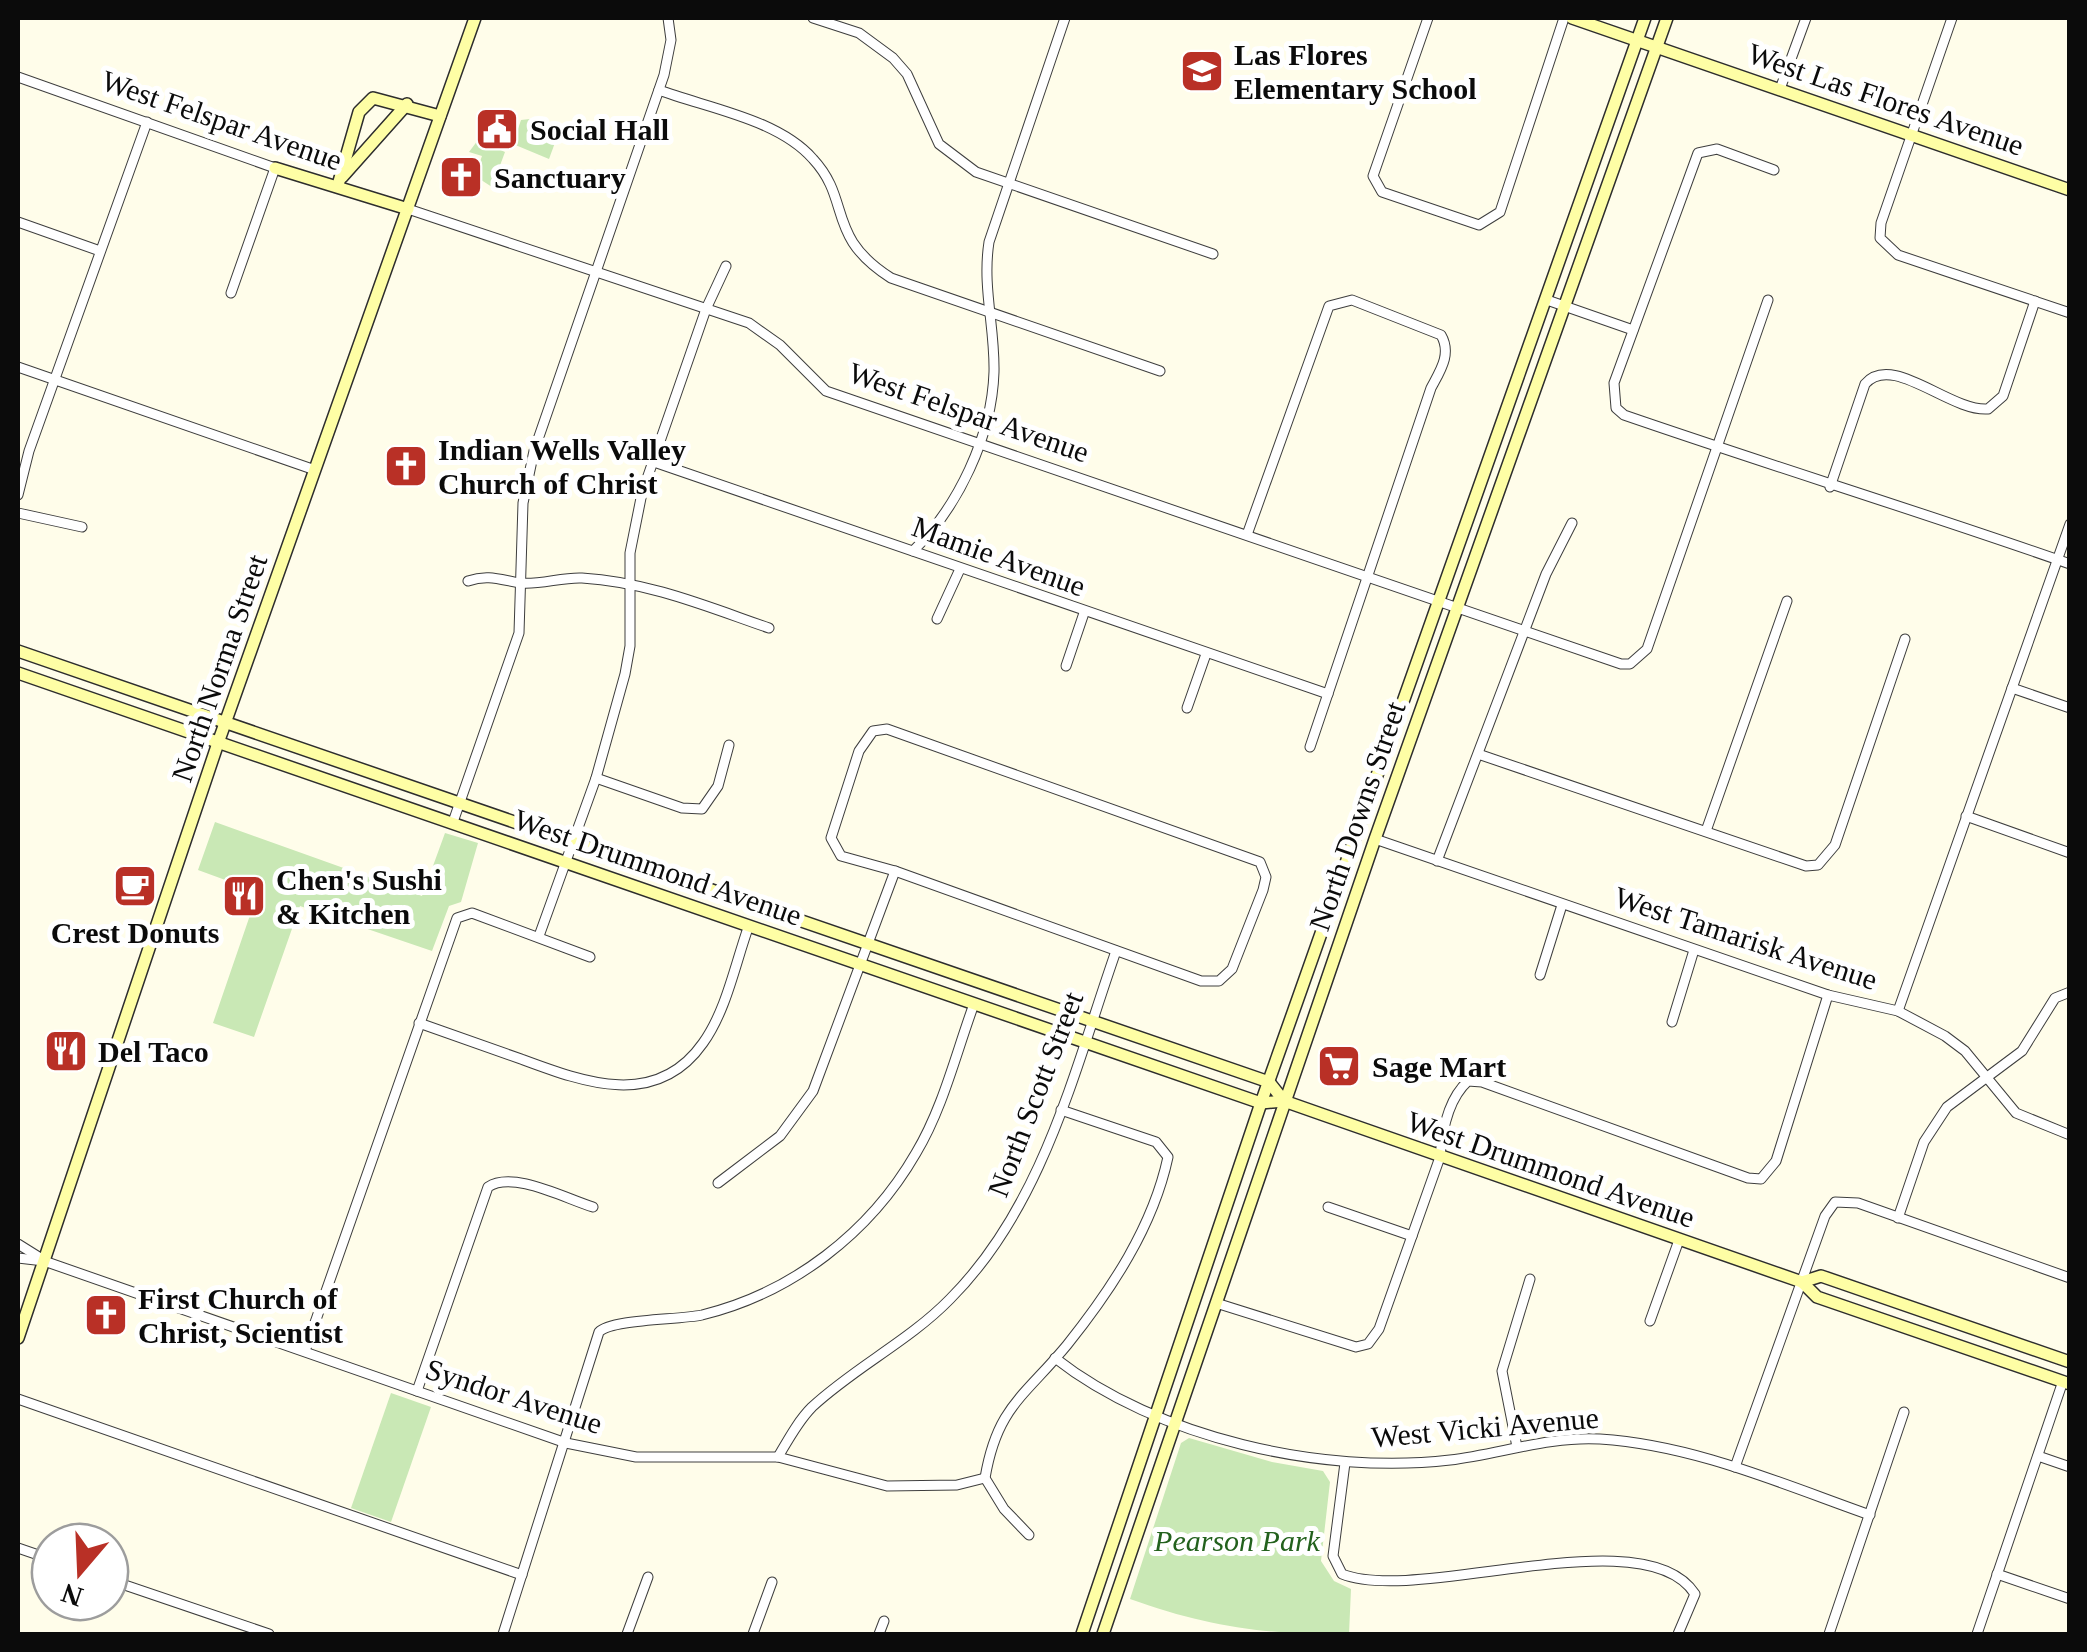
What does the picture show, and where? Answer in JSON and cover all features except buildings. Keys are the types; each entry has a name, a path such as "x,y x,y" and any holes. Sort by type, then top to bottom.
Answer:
{"main road":[{"name":"North Norma Street","path":"18,1338 218,743 475,18"},
{"name":"West Las Flores Avenue","path":"1568,18 2070,190"},
{"name":"North Downs Street","path":"1082,1634 1262,1103 1645,18"},
{"name":"North Downs Street","path":"1103,1634 1374,839 1667,18"},
{"path":"339,182 362,106 380,97 440,116"},
{"path":"339,182 408,104"},
{"name":"West Felspar Avenue","path":"274,168 339,182 408,209"},
{"name":"West Drummond Avenue","path":"18,651 1270,1082"},
{"name":"West Drummond Avenue","path":"18,673 1262,1103 1284,1101 1802,1282 1816,1297 2066,1382"},
{"path":"102,702 109,683"},
{"path":"1270,1082 1284,1101"},
{"name":"West Drummond Avenue","path":"1802,1282 1821,1276 2070,1362"}],"street":[{"path":"453,822 516,646 525,484 659,90 671,40 668,18"},
{"path":"812,18 860,34 892,58 908,74 939,144 976,172 1213,254"},
{"path":"913,551 947,510 990,406 994,372 986,311 989,242 1006,182 1065,18"},
{"path":"1428,18 1374,168 1378,188 1472,224 1487,224 1500,212 1568,18"},
{"path":"1780,89 1806,18"},
{"path":"1952,18 1881,223 1884,245 1898,255 2070,313"},
{"name":"West Felspar Avenue","path":"18,76 274,168"},
{"path":"659,90 763,127 800,146 826,179 840,222 859,254 892,278 1160,372"},
{"path":"18,495 54,380 147,122"},
{"path":"1774,170 1717,149 1698,153 1612,395 1624,414 1830,487 2070,564"},
{"path":"231,293 274,168"},
{"name":"West Felspar Avenue","path":"408,209 749,323 770,336 826,391 942,434 978,442 1248,532 1621,664 1639,659 1647,649 1717,447"},
{"path":"18,222 100,250"},
{"path":"539,936 596,778 630,646 628,583 634,522 706,309 726,266"},
{"path":"1248,532 1329,306 1352,300 1441,335 1445,341 1444,363 1431,388 1310,746"},
{"path":"1548,300 1633,330"},
{"path":"1717,447 1768,300"},
{"path":"1830,487 1864,384 1872,375 1889,372 1968,406 1988,409 2003,396 2035,301"},
{"path":"18,367 315,470"},
{"name":"Mamie Avenue","path":"654,462 1328,694"},
{"path":"18,513 82,527"},
{"path":"1437,861 1481,755 1524,630 1572,523"},
{"path":"1898,1011 2070,524"},
{"path":"937,619 960,570"},
{"path":"468,581 506,578 521,583 579,578 628,583 687,598 769,628"},
{"path":"1706,830 1787,601"},
{"path":"1066,666 1084,612"},
{"path":"1481,755 1806,866 1818,865 1835,844 1905,639"},
{"path":"1187,708 1206,654"},
{"path":"2012,688 2070,708"},
{"path":"886,729 1260,862 1266,877 1232,969 1219,981 1202,981 895,871 837,853 832,844 833,829 852,782 859,751 870,735 886,729"},
{"path":"596,778 682,808 702,808 718,786 729,745"},
{"path":"1966,816 2070,853"},
{"name":"West Tamarisk Avenue","path":"1374,839 1828,995 1898,1011 1958,1044 2016,1113 2070,1136"},
{"path":"718,1183 768,1146 800,1113 826,1066 895,871"},
{"path":"1540,975 1562,905"},
{"path":"305,1352 456,921 472,913 590,957"},
{"path":"419,1023 588,1084 626,1087 647,1083 677,1068 701,1046 713,1028 748,928"},
{"path":"1672,1022 1694,950"},
{"name":"North Scott Street","path":"778,1458 810,1409 918,1330 984,1260 1035,1178 1116,951"},
{"path":"1898,1218 1934,1125 1954,1100 2022,1051 2055,998 2070,992"},
{"path":"1216,1304 1356,1347 1376,1336 1440,1157 1442,1134 1458,1090 1468,1082 1482,1082 1748,1178 1762,1179 1776,1161 1828,995"},
{"path":"503,1634 566,1443 594,1343 609,1324 668,1322 746,1300 815,1264 854,1232 916,1152 974,1004"},
{"path":"1028,1535 1004,1509 985,1478 998,1425 1106,1294 1139,1234 1168,1158 1161,1145 1061,1110"},
{"path":"417,1391 491,1184 520,1184 593,1208"},
{"path":"1735,1467 1830,1206 1850,1201 2067,1277 2070,1265"},
{"path":"1328,1207 1412,1236"},
{"path":"1650,1320 1679,1240"},
{"path":"18,1244 44,1261"},
{"path":"18,1258 44,1261"},
{"name":"Syndor Avenue","path":"44,1261 566,1443 636,1457 778,1458 887,1486 957,1485 985,1478"},
{"path":"1516,1446 1502,1371 1530,1279"},
{"name":"West Vicki Avenue","path":"1055,1358 1110,1398 1175,1422 1284,1453 1345,1462 1453,1460 1516,1446 1594,1439 1643,1442 1735,1467 1870,1514"},
{"path":"1976,1634 2066,1382"},
{"path":"18,1399 522,1575"},
{"path":"1829,1634 1904,1412"},
{"path":"2038,1456 2070,1467"},
{"path":"1345,1462 1333,1556 1338,1570 1361,1580 1435,1577 1573,1562 1629,1564 1682,1578 1694,1594 1678,1634"},
{"path":"1997,1574 2070,1599"},
{"path":"628,1634 648,1576"},
{"path":"753,1634 772,1582"},
{"path":"130,1587 269,1634"},
{"path":"879,1634 884,1621"}],"green space":[{"path":"521,120 560,129 549,159 513,144"},
{"path":"478,140 505,152 492,187 475,176 482,156 469,152"},
{"path":"215,822 422,896 445,833 478,843 461,902 449,906 432,951 300,906 254,1037 213,1023 258,892 198,870"},
{"path":"391,1393 431,1407 391,1522 351,1508"},
{"name":"Pearson Park","path":"1189,1438 1272,1462 1323,1471 1330,1482 1321,1561 1334,1581 1351,1589 1349,1634 1238,1627 1130,1599 1181,1443"}],"place":[{"name":"Las Flores Elementary School","path":"1202,71"},
{"name":"Social Hall","path":"497,129"},
{"name":"Sanctuary","path":"461,177"},
{"name":"Indian Wells Valley Church of Christ","path":"406,466"},
{"name":"Crest Donuts","path":"135,886"},
{"name":"Chen's Sushi & Kitchen","path":"244,896"},
{"name":"Del Taco","path":"66,1051"},
{"name":"Sage Mart","path":"1339,1066"},
{"name":"First Church of Christ, Scientist","path":"106,1315"}]}
